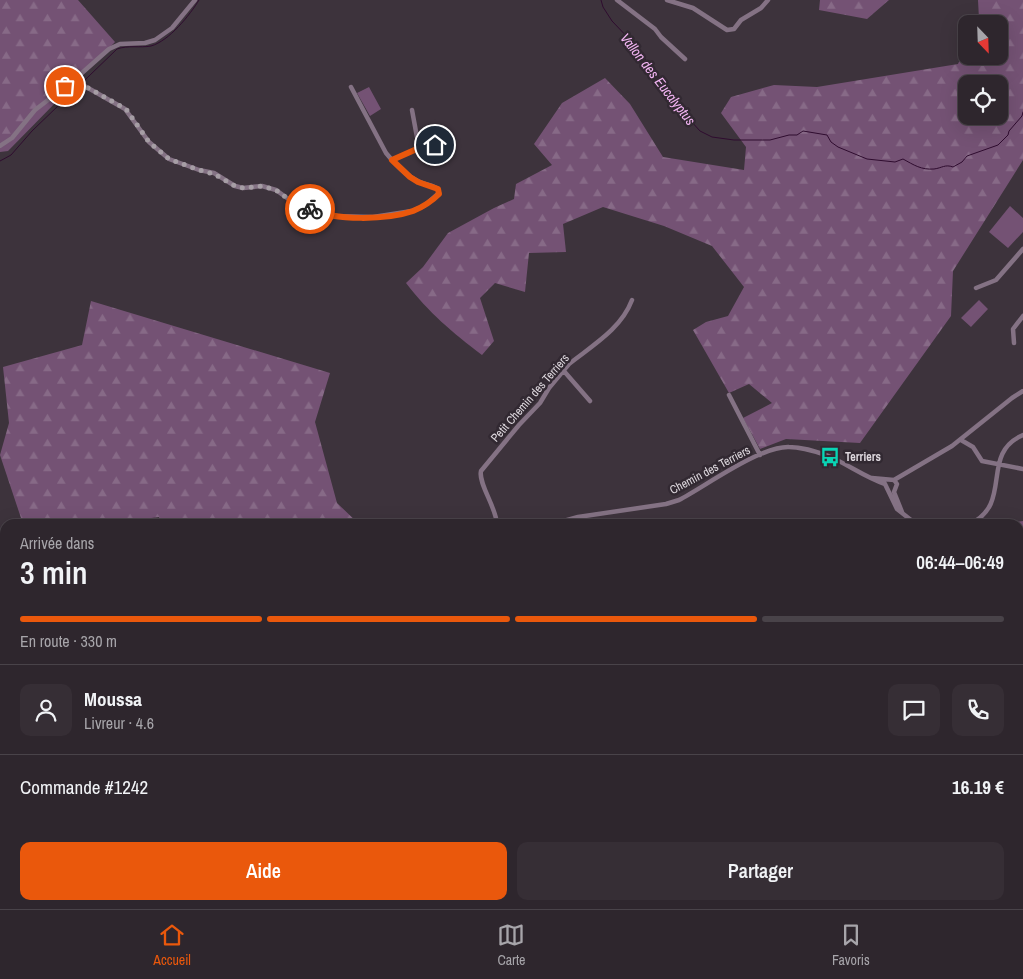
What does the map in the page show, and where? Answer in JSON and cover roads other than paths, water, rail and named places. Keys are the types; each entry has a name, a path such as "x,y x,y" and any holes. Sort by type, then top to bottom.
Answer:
{"street":[{"path":"0,146 12,138 35,110 76,81 109,49 120,44 145,43 155,40 172,28 195,0"},
{"path":"617,0 655,29 660,37 685,59"},
{"path":"667,0 693,8 727,30 734,29 741,20 761,8 768,0"},
{"path":"76,81 126,109 149,142 169,159 214,174 235,186 243,188 262,186 276,190 312,211 329,216 373,217 412,211 424,206 439,194 438,189 410,177 386,154 351,87"},
{"path":"412,110 419,148"},
{"path":"392,160 419,148 435,145"},
{"path":"976,288 996,280 1023,249"},
{"name":"Petit Chemin des Terriers","path":"496,519 492,502 481,480 481,471 540,403 563,370 615,328 629,309 632,300"},
{"path":"1014,343 1013,329 1023,316"},
{"path":"563,370 590,401"},
{"path":"910,519 897,509 891,500 886,482 891,478 894,480 961,440 1023,391"},
{"path":"729,395 760,455"},
{"path":"979,519 988,510 993,499 998,464 1005,449 1014,439 1023,436"},
{"path":"961,440 973,447 982,461 1023,469"},
{"name":"Chemin des Terriers","path":"571,519 666,504 679,500 760,455 778,448 788,447 809,450 830,457 871,479 886,482"},
{"path":"894,480 896,484 894,489 903,514"},
{"path":"888,490 894,489"}],"waterway":[{"name":"Vallon des Eucalyptus","path":"0,161 11,155 32,131 117,49 151,46 165,39 178,27 199,0"},
{"name":"Vallon des Eucalyptus","path":"601,0 612,21 633,43 690,120 700,131 712,137 734,140 770,140 797,135 803,131 827,135 831,142 838,147 867,159 895,162 903,159 921,168 934,169 946,166 953,167 962,162 967,156 998,145 1008,135 1023,112"}],"place":[{"name":"Terriers","path":"830,457"}]}
